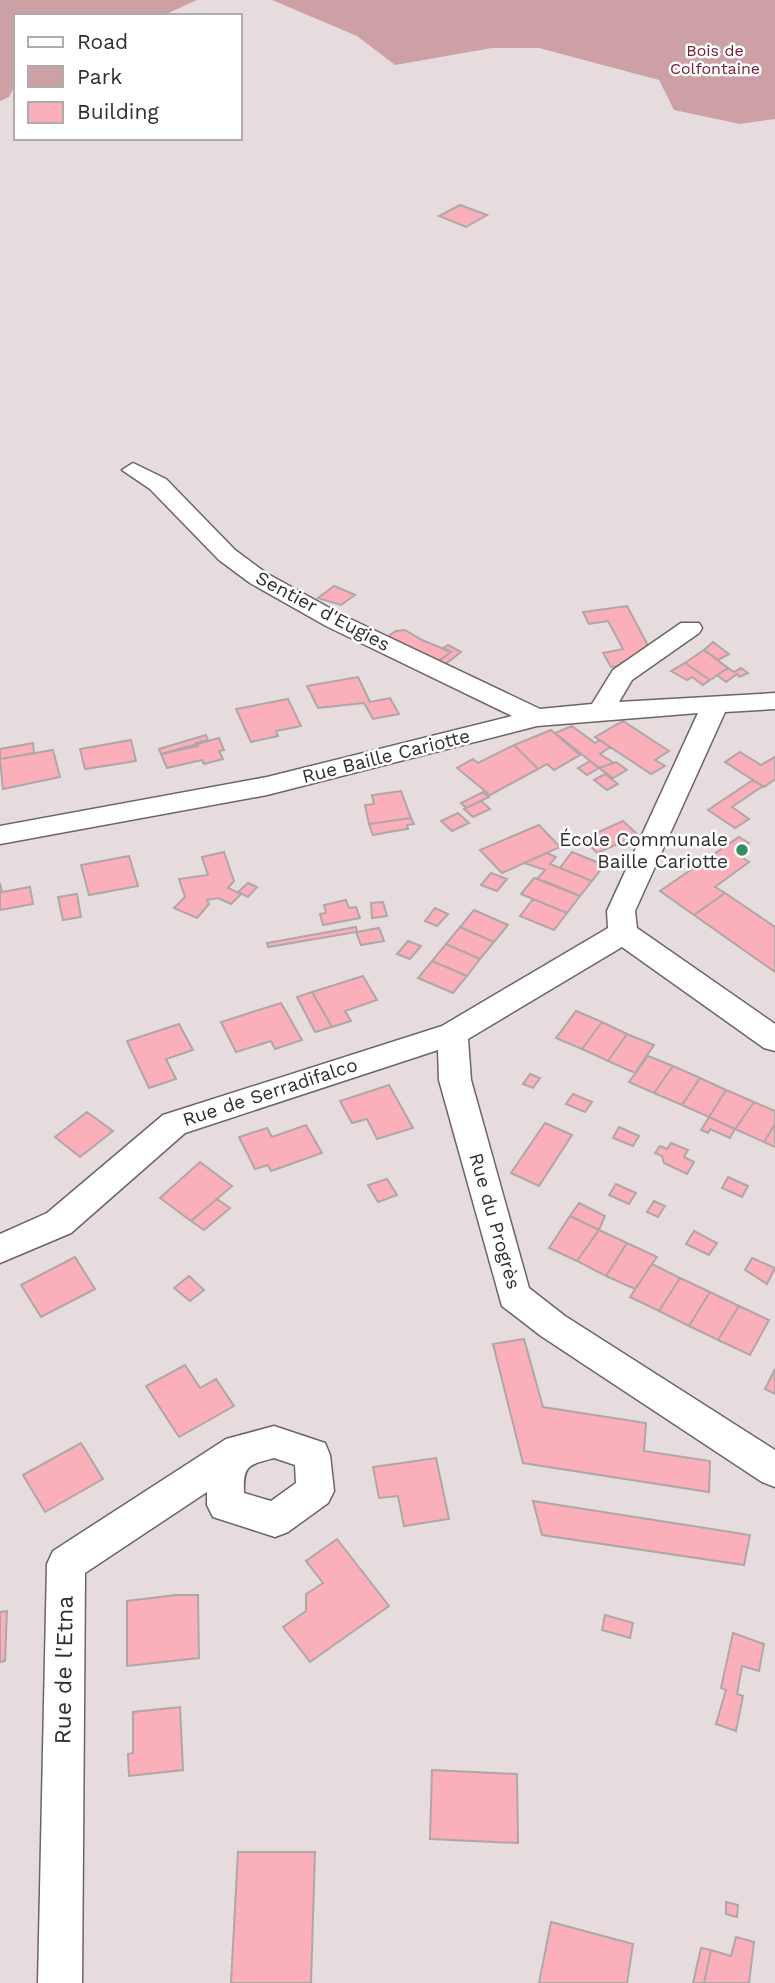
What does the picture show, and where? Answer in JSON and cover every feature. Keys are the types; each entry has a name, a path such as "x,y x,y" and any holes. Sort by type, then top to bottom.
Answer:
{"street":[{"name":"Sentier d'Eugies","path":"133,470 158,484 227,555 258,578 335,621 537,718"},
{"path":"601,711 622,675 690,628"},
{"name":"Rue Baille Cariotte","path":"0,835 267,786 537,718 601,711 775,701"},
{"path":"715,705 621,911 623,933 775,1040"},
{"path":"453,1034 623,933"},
{"name":"Rue de Serradifalco","path":"0,1249 59,1223 174,1124 453,1034"},
{"name":"Rue du Progrès","path":"453,1034 455,1080 514,1296 553,1326 775,1470"},
{"name":"Rue de l'Etna","path":"60,1983 66,1564 239,1451"}],"green space":[{"path":"0,0 197,0 166,14 14,14 14,87 9,97 0,101"},
{"name":"Bois de Colfontaine","path":"272,0 775,0 775,119 740,124 674,110 659,80 539,48 492,48 395,65 357,36"}],"building":[{"path":"460,205 487,215 466,227 439,216"},
{"path":"334,586 355,595 341,605 318,598"},
{"path":"627,606 651,651 632,661 621,663 622,665 611,667 603,653 623,649 608,621 589,624 583,612"},
{"path":"405,630 451,652 436,663 391,640 390,635"},
{"path":"713,642 729,654 718,660 704,650"},
{"path":"448,645 461,652 443,666 436,663 451,652 443,648"},
{"path":"704,650 728,668 710,680 685,663"},
{"path":"685,663 710,680 703,685 692,677 687,680 671,671"},
{"path":"728,668 734,672 741,668 748,673 739,677 737,674 726,682 717,675"},
{"path":"358,677 370,702 390,698 399,714 373,719 364,703 318,708 307,686"},
{"path":"288,699 301,726 276,731 278,736 251,742 236,709"},
{"path":"623,721 669,751 655,760 665,766 651,774 595,737"},
{"path":"572,726 595,743 600,740 610,747 600,754 614,763 599,768 555,733"},
{"path":"551,730 580,755 554,770 547,764 538,769 514,745"},
{"path":"206,735 208,740 196,743 198,746 161,754 159,749"},
{"path":"219,738 224,750 219,751 223,759 204,764 202,760 167,768 161,754"},
{"path":"131,740 136,761 85,769 80,749"},
{"path":"33,743 34,753 0,759 0,749"},
{"path":"514,745 538,769 490,795 457,768 473,759 478,763"},
{"path":"53,750 60,777 3,789 0,759"},
{"path":"740,752 761,765 775,757 775,779 764,787 725,762"},
{"path":"590,761 599,768 587,775 578,768"},
{"path":"616,762 627,770 613,778 599,768"},
{"path":"605,774 618,784 607,790 594,780"},
{"path":"753,780 763,786 732,807 749,819 735,828 708,810"},
{"path":"401,791 411,818 369,824 365,805 374,804 372,795"},
{"path":"483,792 489,797 466,808 461,803"},
{"path":"481,801 490,809 473,817 464,809"},
{"path":"458,813 469,823 452,831 441,821"},
{"path":"411,818 414,824 407,825 408,829 373,835 369,824"},
{"path":"623,821 638,835 597,853 583,839"},
{"path":"539,825 560,847 502,873 480,850"},
{"path":"739,837 749,843 736,853 749,862 715,887 725,893 694,915 660,891"},
{"path":"224,852 234,881 228,888 241,894 231,904 218,898 207,900 209,904 197,918 174,908 185,897 179,879 208,875 202,857"},
{"path":"572,852 604,865 592,881 560,868"},
{"path":"547,853 556,857 550,864 592,881 580,896 537,879 545,870 524,863"},
{"path":"129,856 138,886 89,895 81,865"},
{"path":"491,873 507,879 497,891 481,885"},
{"path":"534,878 580,896 567,913 521,894"},
{"path":"0,883 2,892 30,887 33,904 0,910"},
{"path":"248,883 257,887 248,897 238,892"},
{"path":"725,893 775,927 775,972 694,915"},
{"path":"77,894 81,917 63,920 58,897"},
{"path":"533,899 567,913 554,930 520,916"},
{"path":"346,900 349,908 356,907 360,918 323,925 320,914 326,913 324,905"},
{"path":"383,902 387,916 372,918 371,903"},
{"path":"435,908 448,914 437,926 425,921"},
{"path":"474,910 508,925 494,942 460,927"},
{"path":"356,927 357,932 379,928 384,941 361,945 356,932 268,947 267,943"},
{"path":"460,927 494,942 480,959 446,944"},
{"path":"408,941 421,946 410,959 397,954"},
{"path":"446,944 480,959 467,976 432,961"},
{"path":"432,961 467,976 453,993 418,978"},
{"path":"363,976 377,1000 345,1011 351,1021 332,1027 312,992"},
{"path":"312,992 332,1027 315,1032 297,997"},
{"path":"281,1003 302,1040 275,1049 271,1041 236,1052 221,1022"},
{"path":"576,1011 602,1022 582,1049 556,1038"},
{"path":"602,1022 627,1034 608,1061 582,1049"},
{"path":"179,1024 193,1050 166,1059 176,1079 149,1088 127,1041"},
{"path":"627,1034 654,1045 635,1073 608,1061"},
{"path":"648,1056 673,1066 654,1093 629,1082"},
{"path":"673,1066 700,1078 682,1105 654,1093"},
{"path":"530,1074 540,1078 533,1088 523,1084"},
{"path":"700,1078 726,1090 709,1117 682,1105"},
{"path":"389,1085 413,1128 377,1139 367,1119 352,1123 340,1101"},
{"path":"726,1090 754,1102 735,1129 709,1117"},
{"path":"573,1094 592,1102 585,1112 566,1104"},
{"path":"754,1102 775,1111 775,1124 764,1142 735,1129"},
{"path":"87,1112 113,1131 80,1157 55,1137"},
{"path":"709,1117 735,1129 730,1138 710,1129 708,1133 701,1130"},
{"path":"545,1123 572,1135 539,1186 511,1173"},
{"path":"775,1124 775,1147 764,1142"},
{"path":"306,1125 322,1153 271,1171 268,1165 255,1169 239,1137 267,1128 272,1137"},
{"path":"619,1127 639,1136 633,1146 613,1138"},
{"path":"671,1143 688,1150 684,1157 694,1162 687,1174 664,1163 662,1156 655,1153 660,1146 667,1149"},
{"path":"200,1162 232,1186 191,1221 160,1198"},
{"path":"728,1177 748,1186 742,1197 722,1188"},
{"path":"387,1179 397,1195 378,1202 368,1185"},
{"path":"616,1184 636,1193 629,1204 609,1195"},
{"path":"217,1199 230,1208 204,1230 191,1221"},
{"path":"654,1201 665,1206 658,1217 647,1212"},
{"path":"579,1203 605,1216 599,1230 570,1216"},
{"path":"570,1216 599,1230 577,1261 549,1248"},
{"path":"599,1230 627,1243 606,1276 577,1261"},
{"path":"694,1231 717,1243 709,1255 686,1244"},
{"path":"627,1243 657,1257 635,1289 606,1276"},
{"path":"75,1257 95,1289 41,1317 21,1285"},
{"path":"752,1258 775,1268 767,1284 745,1270"},
{"path":"652,1264 680,1278 659,1311 630,1297"},
{"path":"189,1276 204,1290 190,1301 174,1288"},
{"path":"680,1278 710,1292 689,1326 659,1311"},
{"path":"710,1292 739,1306 718,1340 689,1326"},
{"path":"739,1306 769,1320 750,1355 718,1340"},
{"path":"524,1339 543,1407 646,1423 644,1451 710,1461 709,1492 523,1463 493,1344"},
{"path":"185,1365 200,1388 216,1379 234,1406 179,1437 146,1386"},
{"path":"775,1369 775,1394 765,1389"},
{"path":"81,1443 103,1479 45,1512 23,1475"},
{"path":"436,1458 449,1519 404,1526 398,1496 379,1498 373,1467"},
{"path":"533,1501 750,1535 744,1565 542,1535"},
{"path":"337,1539 389,1606 310,1662 283,1627 306,1611 306,1594 323,1583 306,1561"},
{"path":"198,1595 199,1658 127,1666 127,1601"},
{"path":"7,1611 5,1661 0,1662 0,1612"},
{"path":"605,1615 633,1623 630,1638 602,1630"},
{"path":"733,1633 764,1644 759,1671 742,1666 737,1694 743,1696 736,1731 716,1724 726,1690 721,1688"},
{"path":"180,1707 183,1770 129,1776 128,1754 133,1753 133,1712"},
{"path":"432,1770 517,1774 518,1843 430,1839"},
{"path":"238,1852 315,1852 311,1983 231,1983"},
{"path":"726,1902 738,1905 737,1917 726,1914"},
{"path":"551,1922 633,1944 627,1983 539,1983"},
{"path":"736,1937 754,1942 749,1983 704,1983 711,1950 731,1956"},
{"path":"701,1948 711,1950 704,1983 693,1983"}],"place":[{"name":"École Communale Baille Cariotte","path":"742,850"}]}
